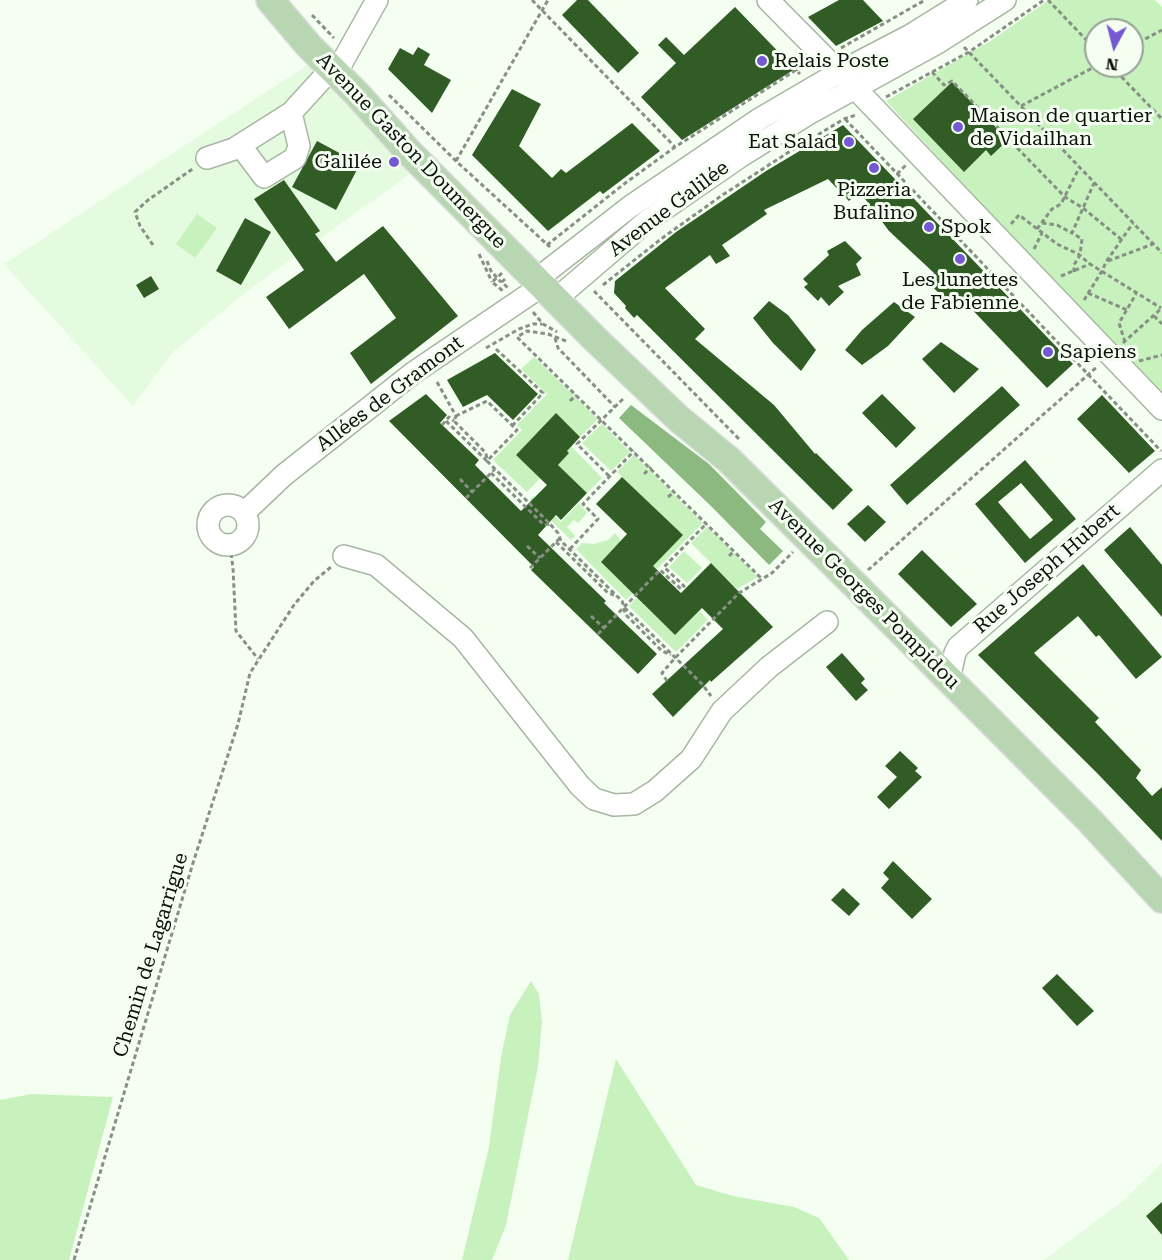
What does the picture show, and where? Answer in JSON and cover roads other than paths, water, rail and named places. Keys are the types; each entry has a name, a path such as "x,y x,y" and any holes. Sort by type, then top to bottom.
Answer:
{"main road":[{"name":"Avenue Gaston Doumergue","path":"270,0 302,39 357,94 408,152 551,293"},
{"name":"Avenue Georges Pompidou","path":"551,293 678,419 729,460 1158,889"}],"street":[{"path":"207,158 240,145 291,113 332,70 340,66 377,0"},
{"path":"768,0 1074,317 1117,348 1162,409"},
{"name":"Avenue Galilée","path":"551,293 631,206 760,118 838,73 911,35 967,0"},
{"name":"Avenue Galilée","path":"551,293 647,221 757,146 808,114 939,42 1005,0"},
{"path":"240,145 264,177 288,163 295,158 299,146 291,113"},
{"name":"Allées de Gramont","path":"244,513 284,475 413,373 551,293"},
{"name":"Rue Joseph Hubert","path":"949,679 958,646 1162,470"},
{"path":"227,505 240,508 244,513 249,524 242,541 230,546 213,539 209,533 208,520 215,510 227,505"},
{"path":"344,556 376,565 463,638 580,786 594,799 614,805 634,804 655,791 691,759 722,711 769,667 827,622"}],"place":[{"name":"Relais Poste","path":"762,61"},
{"name":"Maison de quartier de Vidailhan","path":"958,127"},
{"name":"Eat Salad","path":"849,142"},
{"name":"Galilée","path":"394,162"},
{"name":"Pizzeria Bufalino","path":"874,168"},
{"name":"Spok","path":"929,227"},
{"name":"Les lunettes de Fabienne","path":"960,259"},
{"name":"Sapiens","path":"1048,352"}]}
